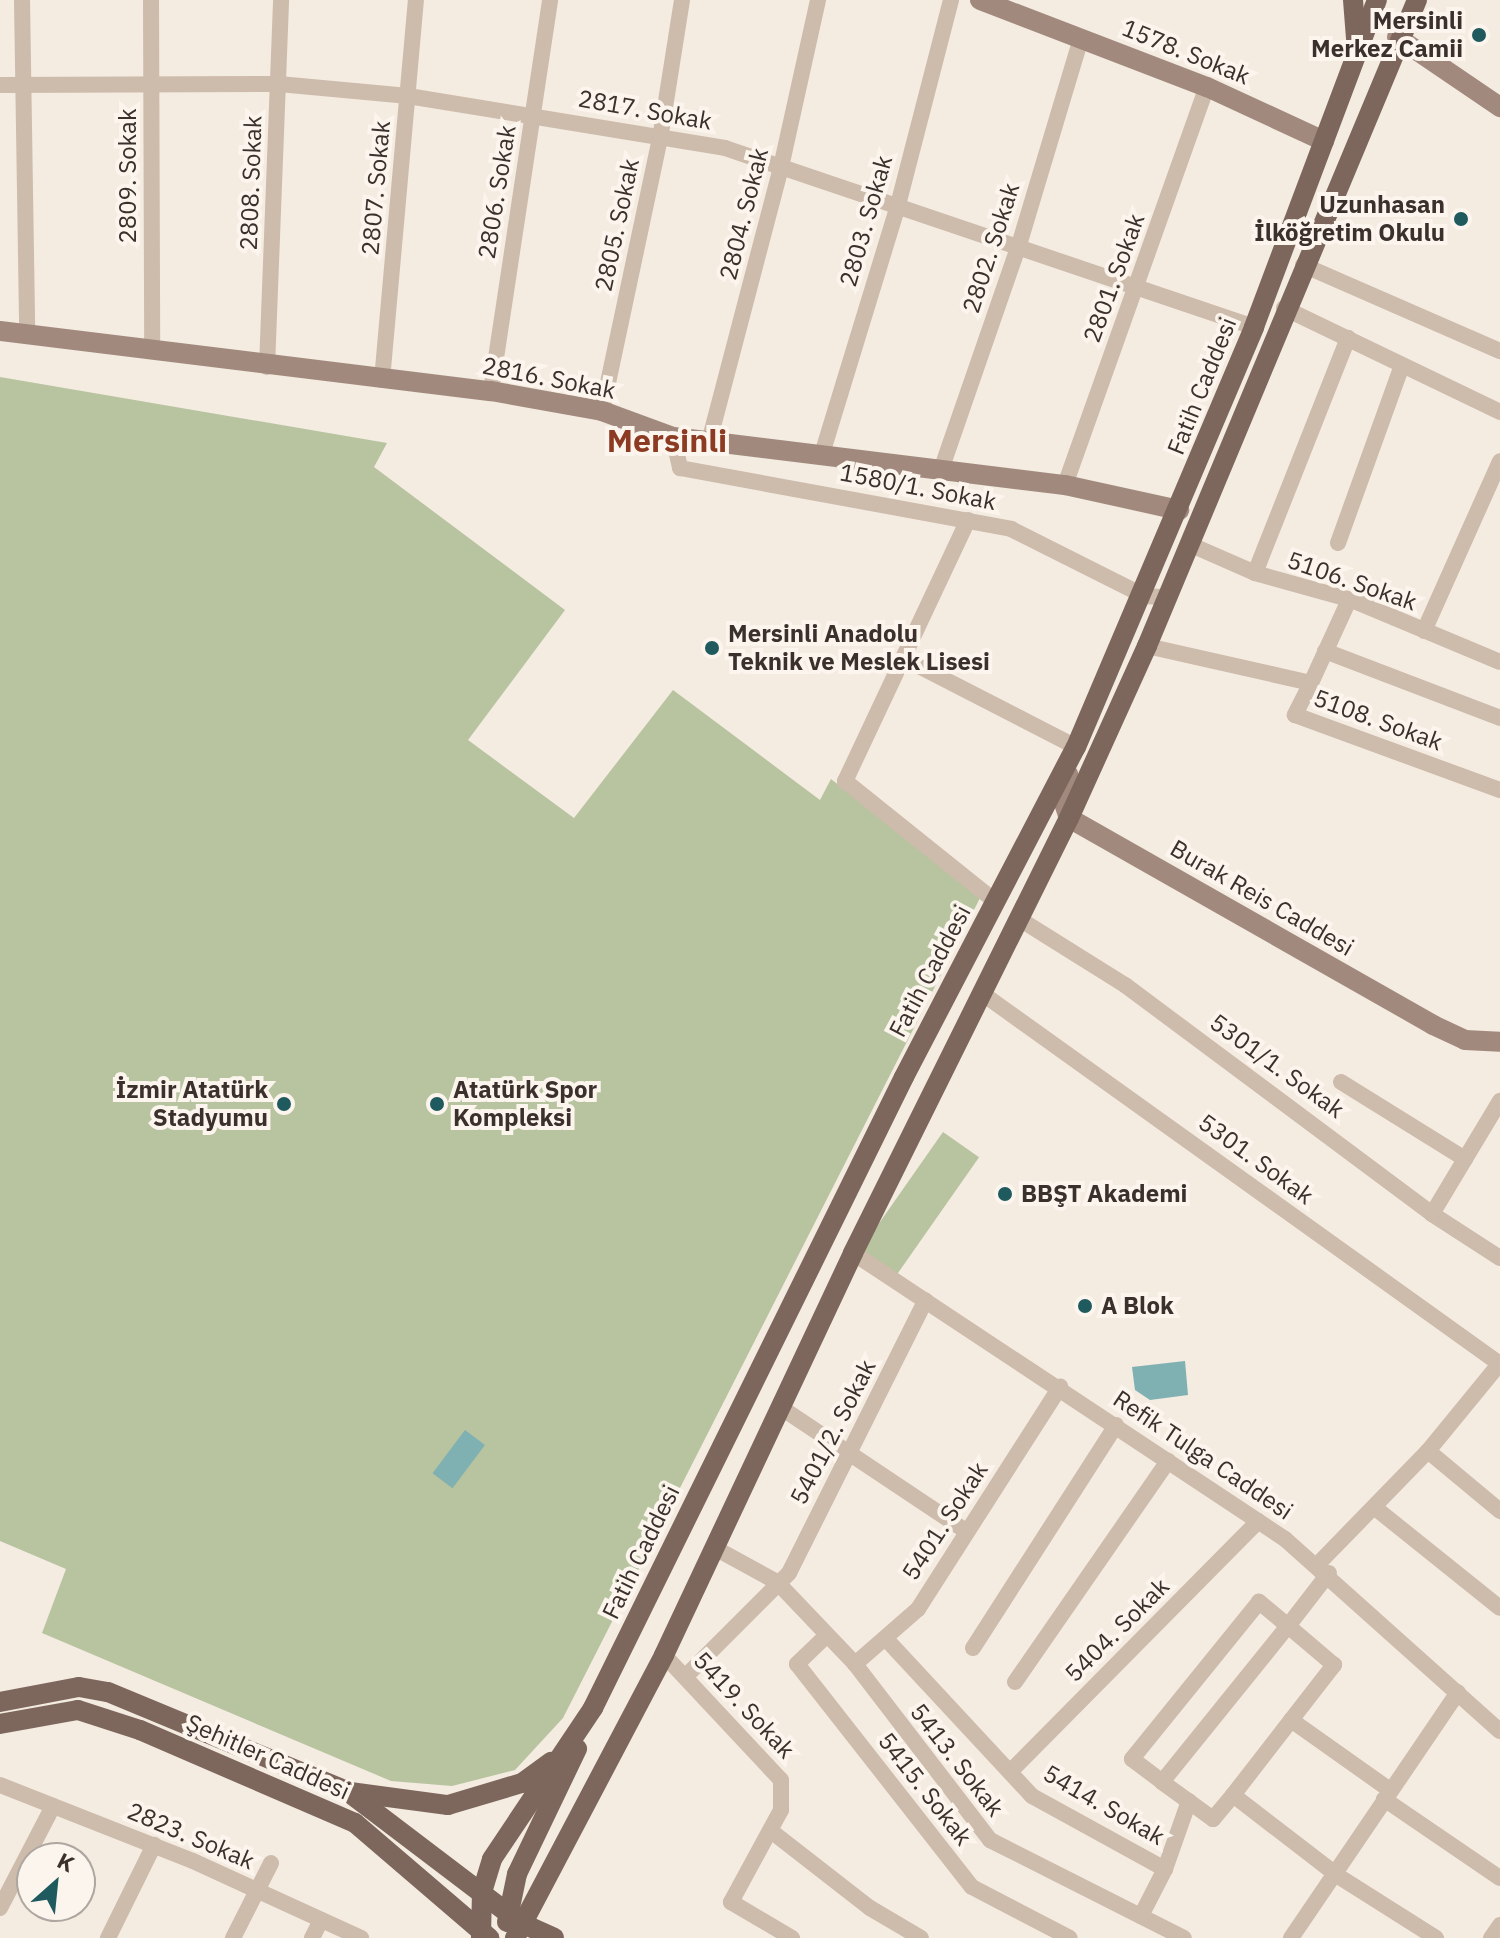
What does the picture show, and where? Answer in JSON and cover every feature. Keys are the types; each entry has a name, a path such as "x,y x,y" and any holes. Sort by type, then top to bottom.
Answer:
{"main road":[{"path":"1353,0 1358,55"},
{"name":"Fatih Caddesi","path":"502,1930 482,1892 492,1859 593,1708 1076,747 1144,596 1254,327 1377,0"},
{"name":"Fatih Caddesi","path":"502,1930 664,1655 853,1253 1021,920 1147,646 1397,37 1417,0"},
{"name":"Şehitler Caddesi","path":"0,1702 79,1687 108,1692 347,1791 482,1892 502,1930"},
{"path":"347,1791 415,1803 472,1801 522,1783 553,1760 593,1708"},
{"path":"554,1938 502,1930 517,1874 593,1708"},
{"name":"Şehitler Caddesi","path":"0,1724 78,1710 140,1730 355,1823 502,1930"}],"street":[{"path":"22,0 27,334"},
{"name":"2809. Sokak","path":"151,0 152,351"},
{"name":"2808. Sokak","path":"267,367 281,0"},
{"name":"2807. Sokak","path":"382,380 416,0"},
{"name":"2806. Sokak","path":"491,391 550,0"},
{"name":"2805. Sokak","path":"602,411 660,139 682,0"},
{"name":"2804. Sokak","path":"710,438 781,167 818,0"},
{"name":"2803. Sokak","path":"822,454 898,205 951,0"},
{"name":"1578. Sokak","path":"980,0 1207,87 1324,141"},
{"path":"1397,37 1500,107"},
{"name":"2802. Sokak","path":"941,470 1019,245 1081,38"},
{"name":"2817. Sokak","path":"0,85 152,82 279,84 408,96 725,148 1138,284 1254,327"},
{"name":"2801. Sokak","path":"1065,485 1207,87"},
{"path":"1303,265 1500,351"},
{"path":"1284,308 1500,412"},
{"name":"2816. Sokak","path":"0,331 267,367 491,391 602,411 673,437 710,438 1065,485 1179,510"},
{"path":"1255,573 1348,338"},
{"path":"1338,543 1402,365"},
{"name":"1580/1. Sokak","path":"673,437 680,468 1011,529 1144,596 1166,597"},
{"path":"1424,631 1500,461"},
{"path":"968,520 845,781 996,902"},
{"name":"5106. Sokak","path":"1189,544 1255,573 1348,602 1500,662"},
{"path":"1311,683 1348,602"},
{"name":"5108. Sokak","path":"1147,646 1311,683 1295,715 1500,790"},
{"path":"1325,651 1500,718"},
{"path":"903,658 1076,747 1061,794 1069,818"},
{"name":"Burak Reis Caddesi","path":"1069,818 1433,1025 1465,1040 1500,1042"},
{"name":"5301/1. Sokak","path":"1021,920 1125,985 1432,1214 1500,1258"},
{"name":"5301. Sokak","path":"983,994 1500,1363"},
{"path":"1341,1082 1465,1159"},
{"path":"1432,1214 1500,1101"},
{"name":"Refik Tulga Caddesi","path":"853,1253 1060,1387 1258,1521 1323,1569 1500,1731"},
{"name":"5401/2. Sokak","path":"685,1677 789,1573 926,1300"},
{"path":"1162,1782 1288,1626 1323,1569 1374,1507 1428,1451 1500,1363"},
{"name":"5401. Sokak","path":"855,1664 879,1640 887,1640 918,1609 1060,1387"},
{"path":"780,1407 966,1531"},
{"path":"973,1648 1116,1425"},
{"path":"1428,1451 1500,1511"},
{"path":"1015,1682 1168,1461"},
{"path":"1374,1507 1500,1608"},
{"name":"5404. Sokak","path":"1010,1772 1258,1521"},
{"path":"713,1547 777,1582"},
{"name":"5413. Sokak","path":"777,1582 825,1637 855,1664 990,1840 1184,1938"},
{"path":"1259,1602 1288,1626 1334,1665 1213,1819 1132,1759 1259,1602"},
{"name":"5415. Sokak","path":"825,1637 797,1664 972,1887 1070,1938"},
{"name":"5414. Sokak","path":"887,1640 1032,1796 1165,1869 1141,1916"},
{"name":"5419. Sokak","path":"664,1655 781,1780 781,1810 731,1902 792,1938"},
{"path":"1291,1938 1458,1692"},
{"path":"1291,1720 1500,1878"},
{"name":"2823. Sokak","path":"0,1785 154,1845 361,1938"},
{"path":"1233,1795 1335,1871 1436,1938"},
{"path":"1165,1869 1189,1801"},
{"path":"0,1908 53,1806"},
{"path":"771,1831 870,1908 921,1938"},
{"path":"108,1938 154,1845"},
{"path":"233,1938 271,1863"},
{"path":"312,1938 321,1920"},
{"path":"1491,1938 1500,1925"}],"green space":[{"name":"Atatürk Spor Kompleksi","path":"0,377 387,443 374,467 565,610 468,740 574,818 673,690 820,800 831,779 980,898 563,1718 515,1770 452,1786 391,1781 42,1633 66,1569 0,1541"},
{"path":"943,1132 979,1157 896,1276 860,1251"}],"water":[{"path":"1185,1361 1188,1395 1150,1400 1135,1390 1132,1367"},
{"path":"465,1430 485,1445 452,1488 433,1473"}],"place":[{"name":"Mersinli Merkez Camii","path":"1479,35"},
{"name":"Uzunhasan İlköğretim Okulu","path":"1461,219"},
{"name":"Mersinli Anadolu Teknik ve Meslek Lisesi","path":"712,648"},
{"name":"İzmir Atatürk Stadyumu","path":"284,1104"},
{"name":"Atatürk Spor Kompleksi","path":"437,1104"},
{"name":"BBŞT Akademi","path":"1005,1194"},
{"name":"A Blok","path":"1085,1306"}],"district":[{"name":"Mersinli","path":"667,440"}]}
